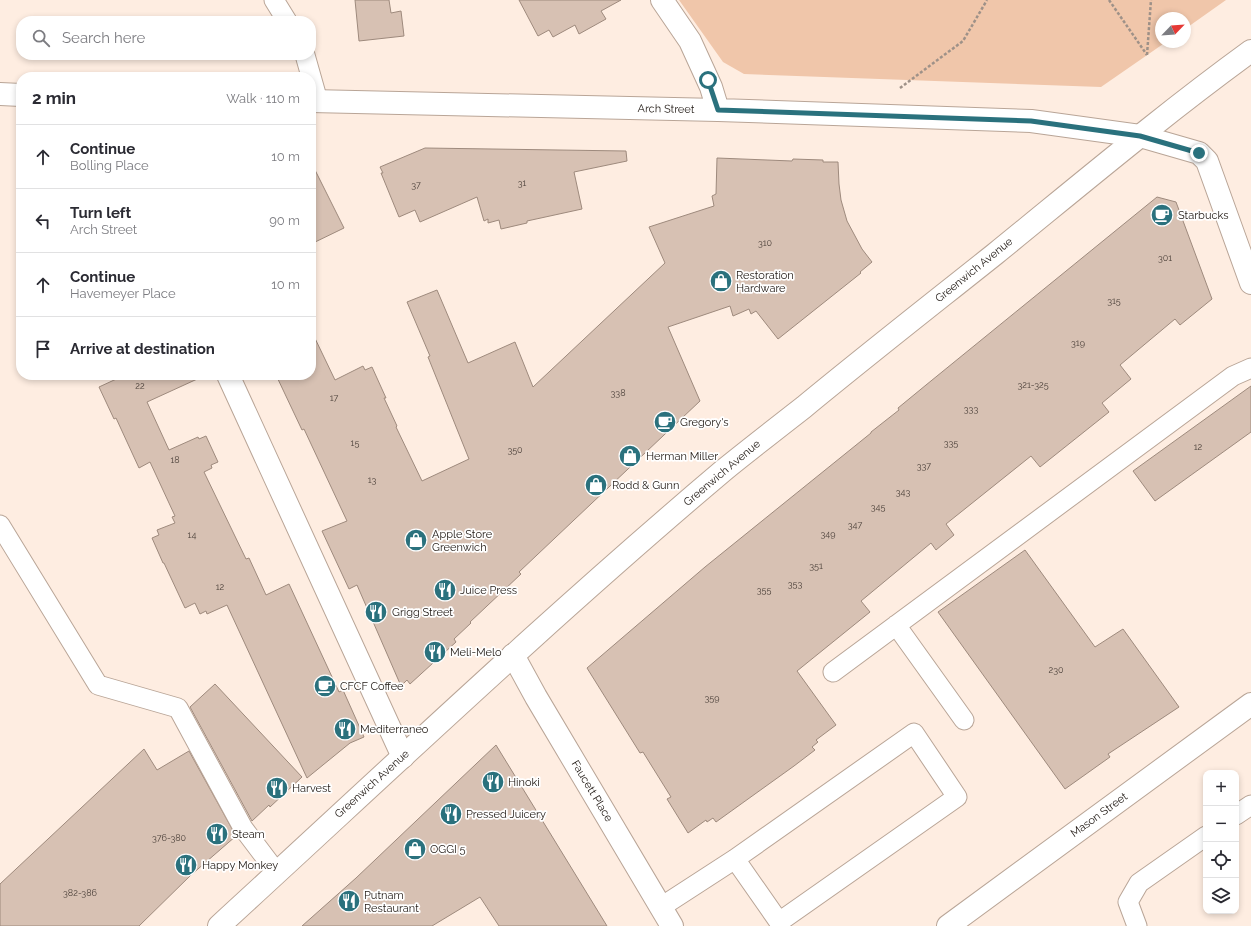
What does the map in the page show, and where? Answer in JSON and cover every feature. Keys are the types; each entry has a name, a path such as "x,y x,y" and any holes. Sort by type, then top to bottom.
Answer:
{"street":[{"path":"662,0 690,41 711,87 718,110"},
{"name":"Greenwich Avenue","path":"219,926 513,655 726,469 1092,174 1251,51"},
{"path":"0,94 16,95"},
{"name":"Arch Street","path":"316,101 718,110 1031,121 1140,136 1199,153 1207,161 1251,283"},
{"path":"230,380 403,757"},
{"name":"Faucett Place","path":"513,655 536,697 672,926"},
{"name":"Mason Street","path":"948,926 1251,704"}],"lane":[{"path":"274,0 284,16"},
{"path":"306,60 308,72"},
{"path":"833,672 1233,376 1251,368"},
{"path":"0,525 98,685 178,708 243,828 277,873"},
{"path":"896,625 964,720"},
{"path":"661,907 735,859 914,733 956,797 779,922 735,859"},
{"path":"1239,813 1251,805"},
{"path":"1137,926 1128,902 1139,883 1203,838"}],"path":[{"path":"898,90 963,40 987,0"},
{"path":"1109,0 1147,55 1151,0"}],"shaded area":[{"path":"679,0 1226,0 1191,25 1191,12 1155,12 1155,48 1157,48 1101,87 744,74 723,62"}],"building":[{"path":"355,0 389,0 391,13 401,11 404,36 359,41"},
{"path":"519,0 621,0 601,11 606,19 579,34 575,25 553,37 549,30 538,36"},
{"path":"425,148 626,151 627,161 574,172 582,209 527,221 527,223 501,229 499,220 488,223 488,219 484,221 477,197 420,222 415,210 399,217 380,167"},
{"path":"717,158 792,161 793,159 838,162 841,200 847,221 862,249 872,262 860,272 861,273 778,339 756,311 751,314 749,309 733,316 730,306 668,327 700,401 519,572 521,574 454,639 456,642 410,684 407,680 401,686 357,585 349,589 322,531 347,521 304,429 302,430 278,380 316,380 316,340 335,380 363,366 365,370 372,367 386,398 384,398 397,426 396,427 422,481 469,459 428,357 430,356 407,302 437,290 468,363 515,342 533,387 665,263 649,227 714,206 712,196 716,194"},
{"path":"316,172 344,228 316,242"},
{"path":"1157,197 1176,202 1212,299 1180,325 1175,319 1120,365 1131,379 1102,403 1109,412 1040,467 1031,456 946,524 954,535 936,550 931,543 861,601 870,612 797,671 836,725 816,740 818,742 812,747 815,750 794,766 716,822 713,818 707,822 706,820 688,833 667,799 671,797 643,752 640,753 587,668 705,567 871,433 899,410 898,408"},
{"path":"114,380 195,380 147,402 169,450 198,437 199,439 206,436 218,462 211,465 212,468 204,472 246,559 249,558 266,595 289,584 339,692 343,690 364,737 350,743 307,778 227,605 207,614 206,611 200,614 195,603 185,608 152,538 159,535 157,530 175,523 172,517 175,516 150,462 139,468 116,418 114,419 99,387"},
{"path":"1251,386 1251,432 1155,501 1133,471"},
{"path":"1025,550 1095,647 1123,629 1179,707 1108,754 1110,757 1065,789 938,612"},
{"path":"215,684 302,777 270,807 269,805 252,821 190,707"},
{"path":"496,745 607,926 499,926 480,897 432,926 302,926 356,878"},
{"path":"144,749 157,770 189,751 236,836 191,875 139,926 0,926 0,884"}],"place":[{"name":"Starbucks","path":"1162,215"},
{"name":"Restoration Hardware","path":"721,281"},
{"name":"Gregory's","path":"665,422"},
{"name":"Herman Miller","path":"630,456"},
{"name":"Rodd & Gunn","path":"596,485"},
{"name":"Apple Store Greenwich","path":"416,540"},
{"name":"Juice Press","path":"445,590"},
{"name":"Grigg Street","path":"376,612"},
{"name":"Meli-Melo","path":"435,652"},
{"name":"CFCF Coffee","path":"325,686"},
{"name":"Mediterraneo","path":"345,729"},
{"name":"Hinoki","path":"493,782"},
{"name":"Harvest","path":"277,788"},
{"name":"Pressed Juicery","path":"451,814"},
{"name":"Steam","path":"217,834"},
{"name":"OGGI 5","path":"415,849"},
{"name":"Happy Monkey","path":"186,865"},
{"name":"Putnam Restaurant","path":"349,901"}],"route":[{"path":"708,80 718,110 1031,121 1140,136 1199,153"}]}
